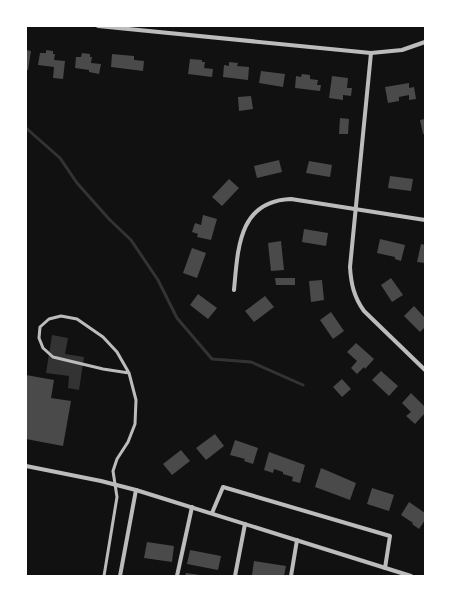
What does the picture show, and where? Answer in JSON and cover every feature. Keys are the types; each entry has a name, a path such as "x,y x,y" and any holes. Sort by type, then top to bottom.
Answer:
{"street":[{"path":"98,26 371,53 402,50 425,42"},
{"path":"371,53 355,210 350,280 357,301 364,311 425,370"},
{"path":"234,290 236,263 245,226 252,216 260,209 278,200 291,199 425,220"},
{"path":"26,466 136,490 411,576"},
{"path":"212,514 223,487 390,536 385,568"},
{"path":"120,576 136,490"},
{"path":"177,576 192,507"},
{"path":"235,576 245,524"},
{"path":"291,576 297,540"}],"lane":[{"path":"104,576 117,497 113,472 117,459 128,442 135,424 136,400 129,373 117,352 103,337 78,320 61,316 49,319 40,327 39,338 43,348 53,357 129,373"}],"shaded area":[{"path":"52,335 68,338 65,354 84,357 79,390 68,388 69,376 46,373"}],"building":[{"path":"26,50 31,51 28,70 26,70"},
{"path":"46,50 53,51 53,54 55,54 54,60 65,61 63,79 53,78 54,67 38,65 40,53 46,53"},
{"path":"82,53 90,54 90,57 92,57 91,63 101,64 99,74 89,72 89,70 75,68 76,57 81,57"},
{"path":"112,54 134,56 134,60 144,61 143,71 111,67"},
{"path":"190,59 202,60 202,62 205,62 204,68 213,69 212,77 188,74"},
{"path":"229,62 238,63 237,66 249,67 248,80 223,77 224,65 229,66"},
{"path":"261,71 285,74 283,87 259,83"},
{"path":"302,74 310,75 310,79 318,80 317,85 321,85 320,91 295,88 296,76 301,77"},
{"path":"332,76 348,78 347,88 352,88 351,96 343,95 343,100 329,98"},
{"path":"409,83 409,88 414,87 416,99 409,100 409,95 399,97 399,101 388,103 385,87"},
{"path":"251,96 253,109 239,111 238,97"},
{"path":"340,118 349,119 348,134 339,134"},
{"path":"425,119 425,134 423,134 420,120"},
{"path":"279,160 282,172 257,178 254,166"},
{"path":"309,161 332,165 330,177 306,173"},
{"path":"390,176 413,179 411,191 388,188"},
{"path":"229,179 239,188 222,206 212,197"},
{"path":"203,215 217,219 211,240 197,237 198,234 192,232 195,223 201,225"},
{"path":"304,229 328,233 326,246 302,242"},
{"path":"380,239 405,245 401,261 395,259 395,257 377,253"},
{"path":"281,241 284,270 271,271 268,243"},
{"path":"421,244 425,245 425,263 417,262"},
{"path":"192,248 206,253 197,278 183,273"},
{"path":"275,278 295,278 295,285 276,285"},
{"path":"391,278 403,295 392,302 381,285"},
{"path":"322,280 324,300 311,302 309,281"},
{"path":"198,294 217,308 208,319 190,305"},
{"path":"265,296 274,307 254,322 245,311"},
{"path":"414,306 425,318 425,327 420,332 404,316"},
{"path":"331,312 344,331 333,339 320,320"},
{"path":"356,343 374,359 365,369 364,367 357,374 351,368 357,361 347,352"},
{"path":"381,371 398,386 389,396 372,380"},
{"path":"26,375 54,380 51,398 71,401 63,446 26,439"},
{"path":"342,379 351,389 342,397 333,387"},
{"path":"411,393 425,407 425,413 415,424 406,416 411,412 402,403"},
{"path":"215,434 224,446 206,460 196,448"},
{"path":"235,440 258,448 253,464 244,461 245,459 230,455"},
{"path":"181,450 190,461 172,475 163,464"},
{"path":"269,452 305,465 300,483 292,481 293,477 283,474 283,472 274,469 273,473 264,470"},
{"path":"321,468 356,483 350,500 315,487"},
{"path":"372,488 394,495 389,511 367,504"},
{"path":"409,502 425,513 425,520 419,529 401,515"},
{"path":"147,542 174,546 172,562 144,558"},
{"path":"190,550 221,556 218,570 187,564"},
{"path":"254,561 286,566 284,576 252,575"},
{"path":"186,573 200,575 200,576 185,576"}],"waterway":[{"path":"26,128 60,158 77,183 109,219 131,240 158,280 177,318 212,359 251,362 303,385"}]}
